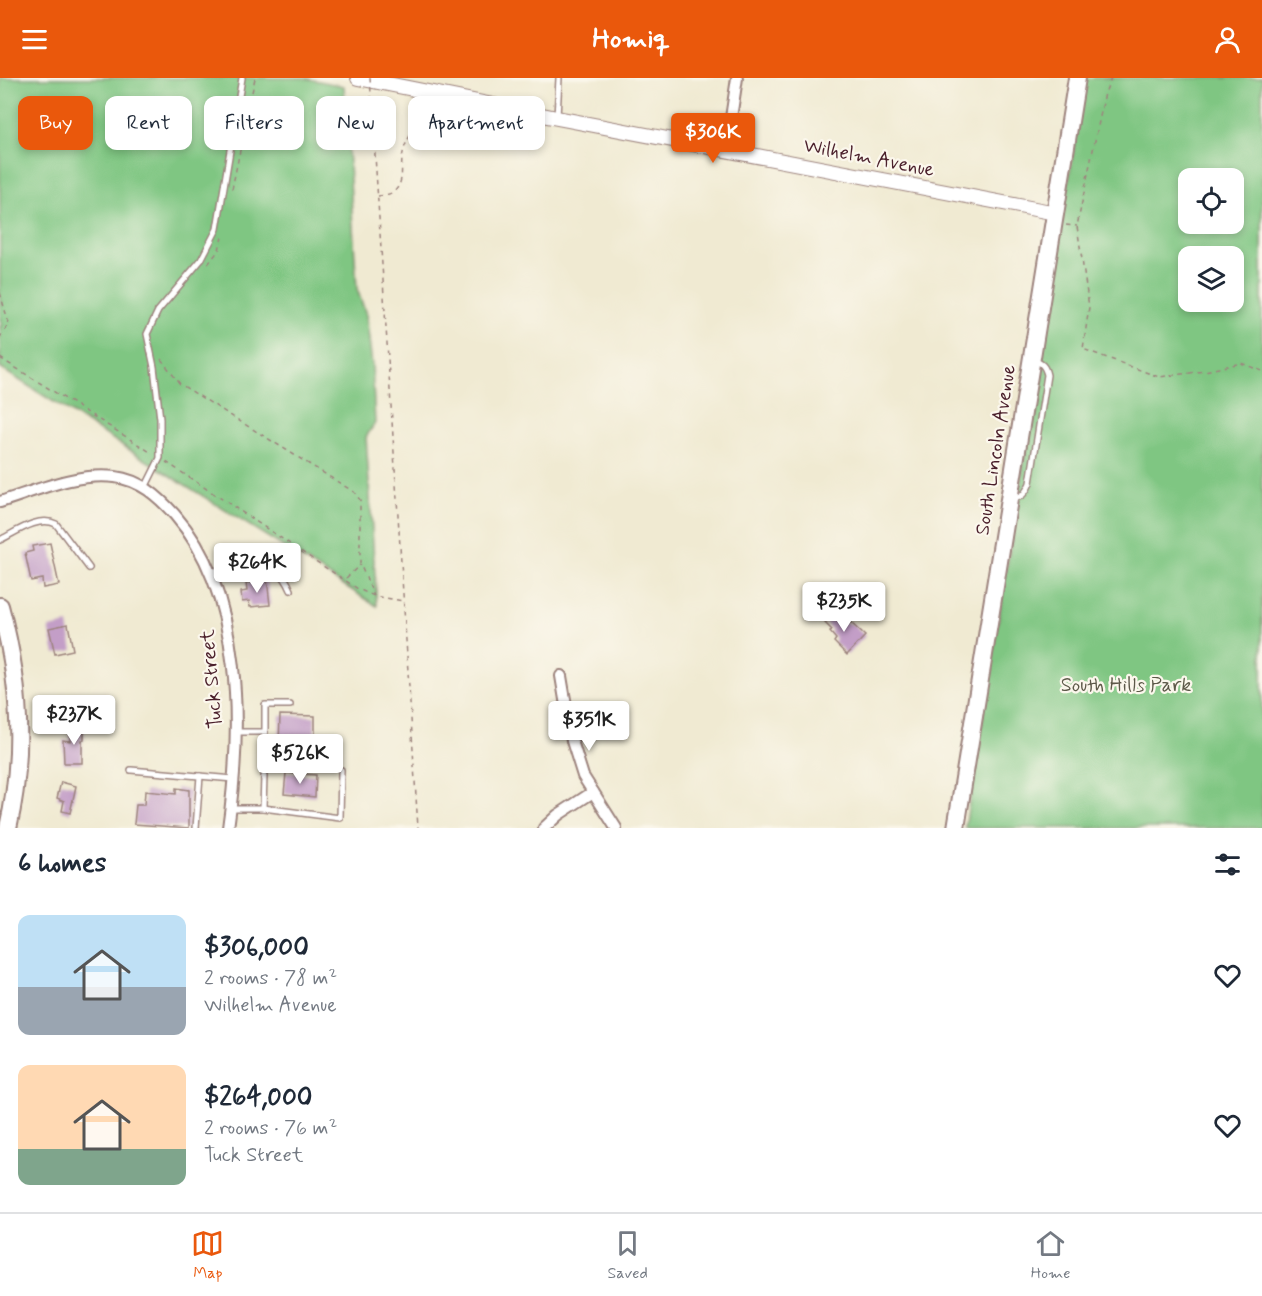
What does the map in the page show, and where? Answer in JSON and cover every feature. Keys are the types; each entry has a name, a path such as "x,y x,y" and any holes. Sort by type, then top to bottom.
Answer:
{"main road":[{"name":"South Lincoln Avenue","path":"956,828 1077,78"},
{"path":"0,606 13,662 19,722 16,783 8,828"}],"street":[{"name":"Wilhelm Avenue","path":"358,78 1055,218"},
{"path":"726,151 737,78"},
{"name":"Tuck Street","path":"0,502 89,477 113,477 146,488 161,501 193,538 211,572 222,607 230,652 235,732 228,828"},
{"path":"561,676 576,758 583,776 616,828"},
{"path":"544,828 558,815 593,792"}],"lane":[{"path":"146,488 160,458 160,419 154,367 147,334 158,311 201,260 218,229 242,78"},
{"path":"557,118 559,78"},
{"path":"0,540 39,522 50,521 56,524 89,568"},
{"path":"211,572 251,561 263,563 276,569 287,579 291,590"},
{"path":"235,732 265,732 265,705 290,705"},
{"path":"131,770 233,779"},
{"path":"231,808 262,808 340,818 341,770"},
{"path":"196,828 200,776"},
{"path":"262,808 264,776"}],"path":[{"path":"370,78 418,828"},
{"path":"1111,78 1105,93 1077,226 1089,307 1083,349 1159,377 1205,371 1241,363 1262,371"},
{"path":"378,196 393,193 400,185 404,148 408,140"},
{"path":"1055,218 1077,226"},
{"path":"0,293 9,324 0,337"},
{"path":"0,358 160,458 358,589 374,596 403,601"},
{"path":"161,360 180,384 354,492 360,500 360,564 374,596"},
{"path":"345,579 360,564"}],"green space":[{"path":"0,78 304,78 344,86 345,96 316,96 316,150 348,150 357,289 366,314 372,364 375,423 366,437 377,606 0,368 0,326 2,326 0,320"},
{"name":"South Hills Park","path":"1085,78 1262,78 1262,828 965,828"}],"building":[{"path":"50,543 59,585 43,588 42,579 31,581 25,553 33,551 32,546"},
{"path":"267,579 270,605 250,607 249,601 242,602 241,592 247,591 246,583"},
{"path":"836,612 865,636 847,655 834,642 836,639 830,632 832,630 825,623"},
{"path":"68,624 73,650 55,654 49,628"},
{"path":"280,715 315,716 315,741 310,741 310,744 279,744"},
{"path":"70,726 84,726 82,763 64,763 63,740 70,741"},
{"path":"286,773 316,775 315,797 284,794"},
{"path":"61,782 76,786 70,813 62,811 64,801 57,798"},
{"path":"176,788 189,790 189,828 134,824 136,805 144,805 145,791 176,794"}]}
